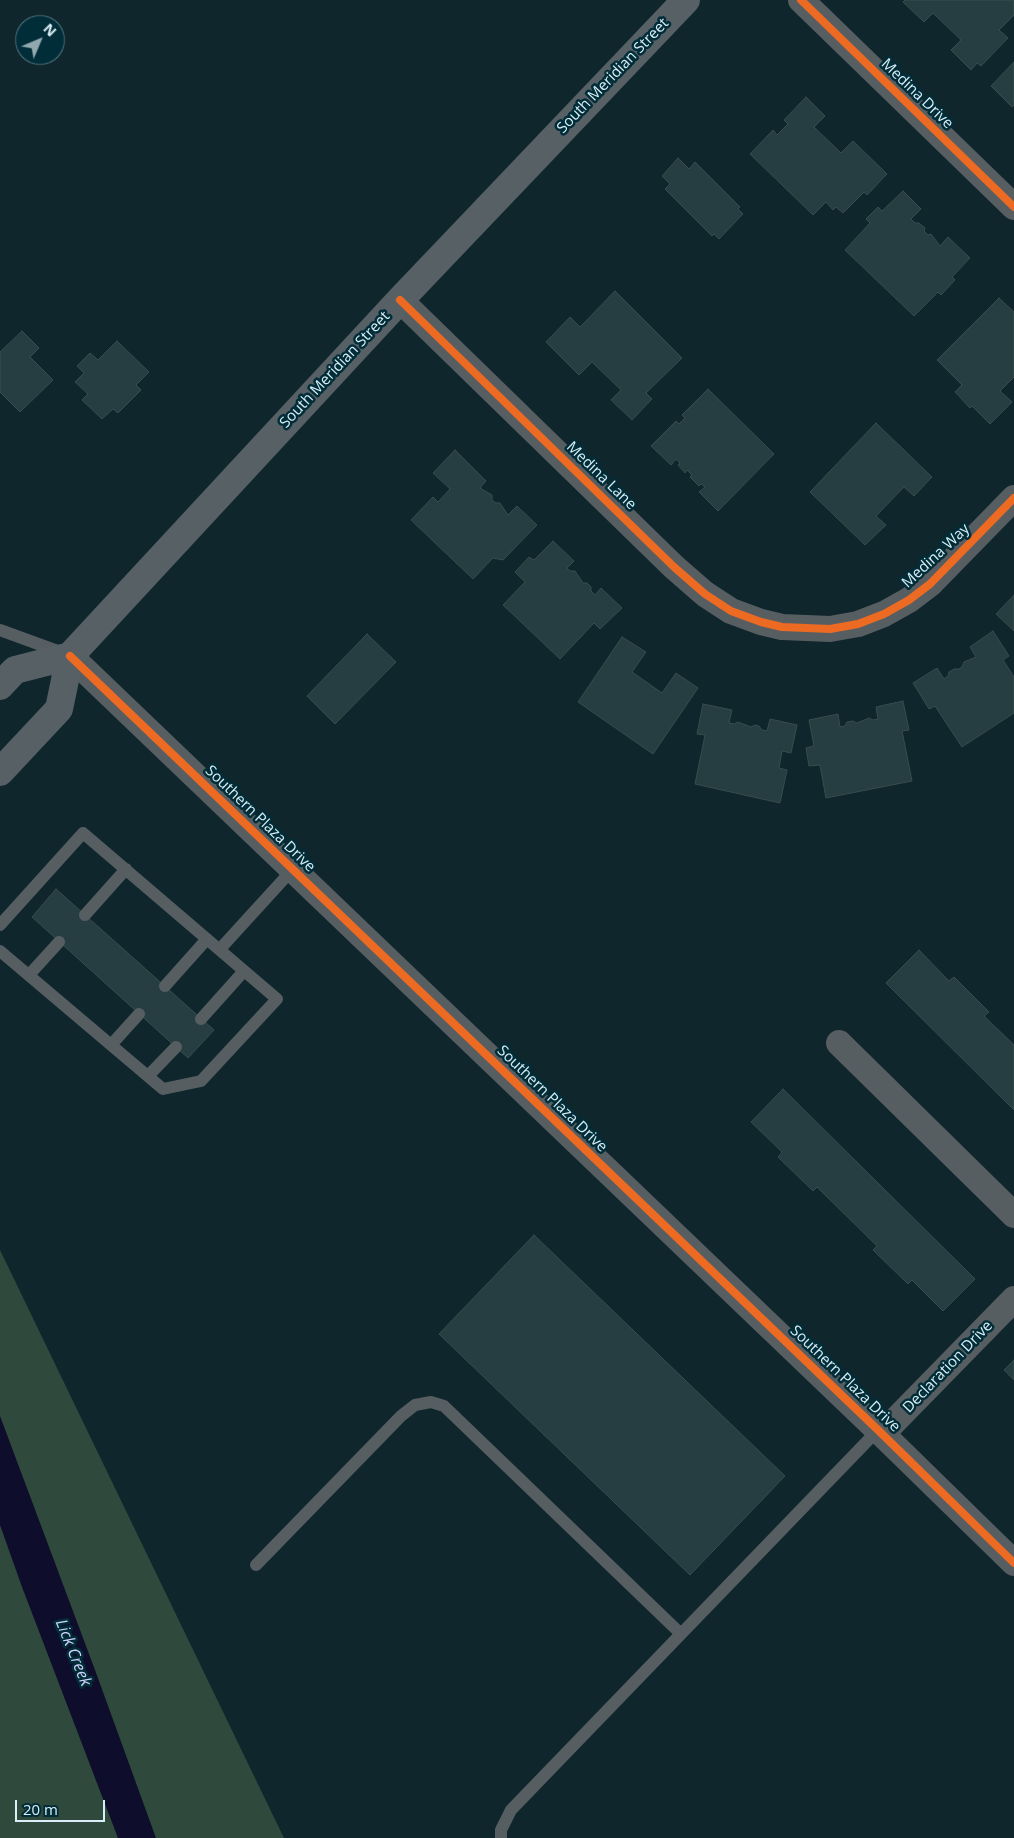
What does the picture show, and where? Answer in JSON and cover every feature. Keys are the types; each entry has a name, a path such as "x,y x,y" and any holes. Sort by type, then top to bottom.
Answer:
{"main road":[{"name":"South Meridian Street","path":"70,656 400,300 686,0"},
{"path":"0,686 14,670 70,656 59,709 0,772"}],"street":[{"name":"Medina Drive","path":"801,0 1014,207"},
{"name":"Medina Lane","path":"400,300 660,553 705,594 731,611 744,616 782,627 808,629"},
{"name":"Medina Way","path":"808,629 830,629 858,624 884,614 909,600 936,578 1014,498"},
{"name":"Southern Plaza Drive","path":"70,656 880,1432 1014,1563"},
{"path":"838,1042 1014,1215"},
{"name":"Declaration Drive","path":"880,1432 1014,1299"}],"lane":[{"path":"0,630 70,656"},
{"path":"0,926 83,834 276,999 201,1081 163,1089 0,951"},
{"path":"85,915 126,869"},
{"path":"220,950 292,869"},
{"path":"165,986 207,939"},
{"path":"29,975 60,942"},
{"path":"201,1019 244,971"},
{"path":"111,1045 139,1014"},
{"path":"148,1076 176,1047"},
{"path":"256,1565 401,1416 415,1405 431,1402 444,1406 682,1634"},
{"path":"501,1838 502,1830 511,1810 880,1432"}],"green space":[{"path":"0,1250 284,1838 0,1838"}],"water":[{"name":"Lick Creek","path":"0,1416 156,1838 118,1838 22,1587 0,1525"}],"building":[{"path":"905,0 1014,0 1014,15 999,30 1008,38 981,66 977,63 971,70 951,50 961,40 933,13 924,22 903,2"},
{"path":"1014,62 1014,105 1012,107 991,86"},
{"path":"806,97 825,116 814,127 841,153 853,141 887,174 867,195 864,192 843,213 836,207 833,210 826,202 813,215 750,154 773,130 777,135 788,124 784,120"},
{"path":"678,158 689,169 695,162 740,207 738,209 743,214 719,239 714,234 712,236 665,189 670,184 662,176"},
{"path":"903,191 921,209 911,219 915,223 919,223 925,228 924,231 928,235 931,234 940,246 948,237 970,258 952,277 955,280 941,295 938,292 914,316 845,250 870,223 866,219 878,207 882,211"},
{"path":"615,291 682,358 646,393 652,399 632,420 611,400 621,390 592,362 579,375 546,342 570,317 580,327"},
{"path":"999,298 1014,312 1014,377 1000,391 1012,402 990,424 972,406 970,408 955,392 962,385 937,360"},
{"path":"22,331 39,348 30,357 53,380 20,412 0,392 0,352"},
{"path":"117,341 149,372 136,385 141,390 118,413 113,409 102,419 82,400 88,394 75,382 84,373 77,366 90,353 98,360"},
{"path":"708,389 774,454 718,511 699,492 705,487 701,484 699,486 690,477 692,475 687,470 685,473 678,465 680,463 676,459 671,465 651,446 676,421 679,424 685,418 682,415"},
{"path":"876,423 932,477 914,496 904,487 876,516 886,525 865,545 810,492"},
{"path":"455,450 486,481 480,488 492,495 492,500 500,503 508,515 517,506 537,525 503,560 493,558 473,579 411,520 433,497 438,502 450,489 433,473"},
{"path":"553,541 574,561 567,568 570,571 575,571 583,583 587,583 591,587 591,591 595,595 601,588 622,608 600,629 594,623 560,659 503,605 525,582 515,572 529,557 534,560"},
{"path":"1014,595 1014,631 996,614"},
{"path":"993,631 1009,656 1003,660 1014,677 1014,713 962,747 935,706 929,709 913,683 937,668 944,679 948,676 949,672 959,669 964,662 976,657 970,647"},
{"path":"367,634 396,662 335,724 307,696"},
{"path":"622,637 646,652 632,672 662,693 676,673 698,688 653,754 578,702"},
{"path":"903,701 909,730 902,731 912,781 826,798 820,765 809,766 806,748 814,746 809,720 838,714 840,727 845,726 847,722 853,721 857,723 869,718 873,720 878,719 876,707"},
{"path":"703,704 732,710 729,723 734,724 738,722 751,727 755,725 767,731 770,719 797,725 791,753 782,751 779,768 787,770 780,803 695,784 705,735 697,734"},
{"path":"56,889 214,1030 188,1058 32,917"},
{"path":"919,950 949,981 954,977 989,1012 984,1016 1014,1045 1014,1110 886,983"},
{"path":"783,1089 975,1279 943,1311 912,1280 908,1284 873,1250 877,1246 817,1187 813,1191 778,1157 782,1152 751,1122"},
{"path":"534,1235 785,1476 690,1575 439,1334"},
{"path":"1014,1360 1014,1380 1004,1370"}],"cycle path":[{"path":"801,0 1014,207"},
{"path":"400,300 674,567 705,594 731,611 761,622 782,627 830,629 858,624 884,614 909,600 930,584 1014,498"},
{"path":"70,656 878,1430 1014,1563"}]}
